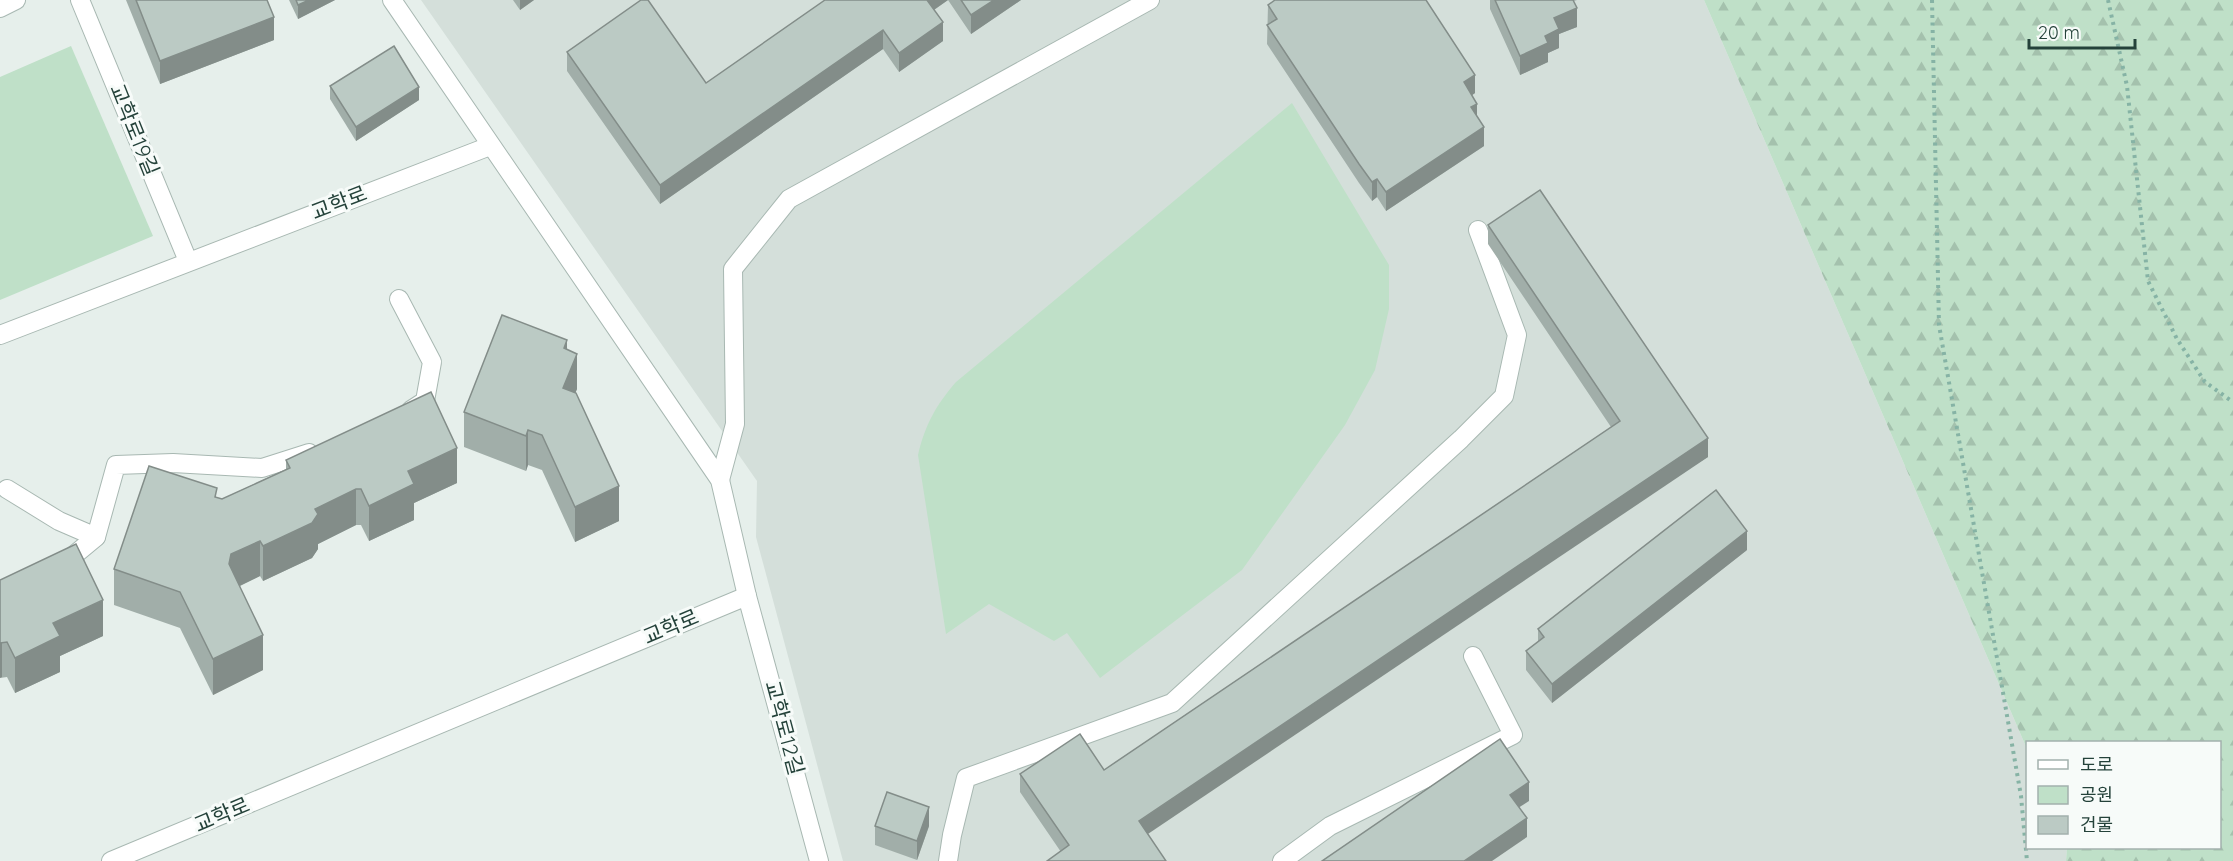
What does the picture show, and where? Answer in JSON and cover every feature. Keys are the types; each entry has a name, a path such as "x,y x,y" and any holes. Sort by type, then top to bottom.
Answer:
{"street":[{"path":"0,8 16,0"},
{"name":"교학로19길","path":"80,0 188,261"},
{"path":"392,0 720,480 747,596"},
{"path":"720,480 735,424 733,269 789,199 1150,0"},
{"name":"교학로","path":"0,335 490,146"},
{"path":"948,861 966,778 1172,703 1461,439 1504,396 1517,335 1478,230"},
{"path":"399,299 432,362 425,401 399,418"},
{"path":"46,573 57,569 96,537 116,465 172,463 262,468 325,447"},
{"path":"2,489 59,521 96,537"},
{"name":"교학로","path":"111,861 747,596"},
{"name":"교학로12길","path":"747,596 819,861"},
{"path":"1282,861 1330,826 1513,735 1473,656"}],"path":[{"path":"1932,0 1939,325 2021,796 2027,861"},
{"path":"2108,0 2127,86 2148,280 2177,339 2205,382 2233,402"}],"shaded area":[{"path":"421,0 1704,0 2026,747 2026,849 2067,849 2066,861 843,861 756,537 757,481"}],"green space":[{"path":"1704,0 2233,0 2233,861 2066,861 2067,849 2221,849 2221,741 2026,741 2026,747"},
{"path":"71,46 153,236 0,300 0,77"},
{"path":"1292,103 1389,265 1389,309 1375,370 1345,425 1242,570 1100,678 1067,633 1054,641 989,604 946,634 918,455 924,434 937,407 956,382"}],"building":[{"path":"136,0 267,0 274,17 160,61"},
{"path":"296,0 309,0 298,5"},
{"path":"641,0 648,0 706,83 825,0 927,0 943,22 899,53 883,30 660,185 567,52"},
{"path":"961,0 994,0 971,15"},
{"path":"1275,0 1426,0 1475,75 1464,82 1477,104 1471,107 1484,127 1386,192 1377,179 1372,182 1359,164 1267,25 1277,19 1268,5"},
{"path":"1495,0 1573,0 1577,8 1554,18 1559,29 1545,36 1548,43 1520,56"},
{"path":"394,46 419,87 356,127 330,86"},
{"path":"1540,190 1708,438 1139,821 1166,861 1047,861 1069,845 1020,774 1080,734 1104,770 1620,421 1488,225"},
{"path":"502,315 567,340 564,348 577,354 563,388 576,393 619,486 575,507 542,435 528,430 526,436 464,412"},
{"path":"431,392 457,448 408,471 414,484 369,506 361,489 356,489 315,509 318,514 312,523 263,546 260,541 231,554 229,564 263,635 213,659 180,592 114,569 149,466 217,488 215,497 222,499 290,468 286,460"},
{"path":"1716,490 1747,531 1552,684 1526,651 1544,637 1538,629"},
{"path":"76,544 103,600 53,623 60,636 15,658 7,642 0,643 0,580"},
{"path":"1500,739 1529,782 1510,795 1527,818 1464,861 1322,861"},
{"path":"887,792 929,807 917,841 875,826"}]}
